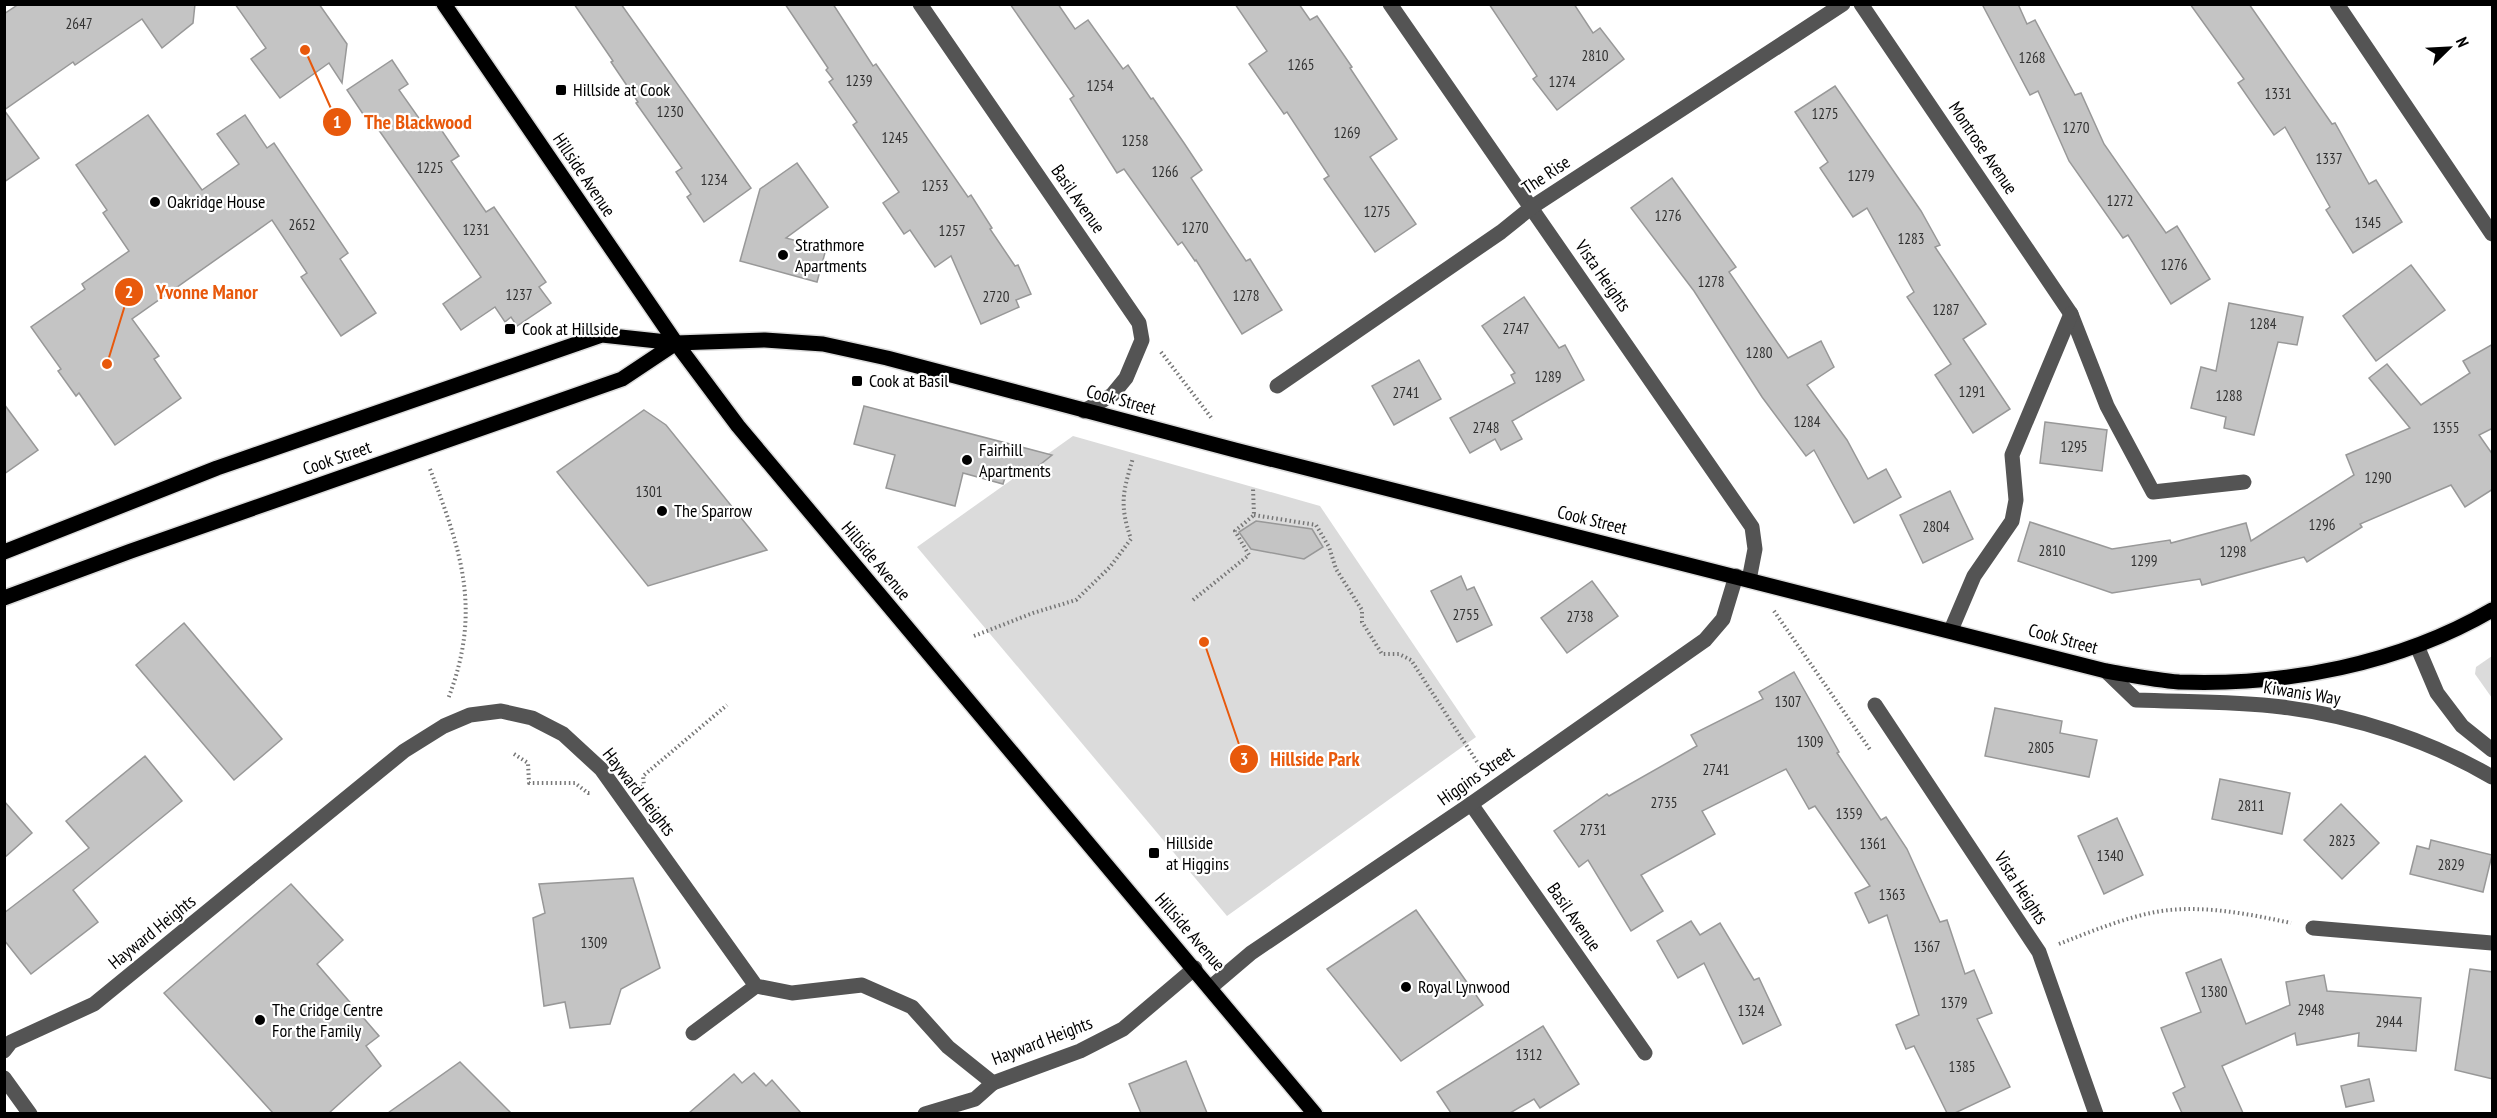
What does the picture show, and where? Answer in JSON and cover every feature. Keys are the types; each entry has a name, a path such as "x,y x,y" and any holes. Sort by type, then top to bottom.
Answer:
{"main road":[{"name":"Hillside Avenue","path":"444,4 676,343 738,426 1315,1113"},
{"name":"Cook Street","path":"4,552 217,468 602,335 676,343 765,340 822,344 887,358 1235,450 2106,671 2177,681 2253,681 2325,672 2417,646 2493,610"},
{"name":"Cook Street","path":"4,598 131,551 622,379 676,343"}],"street":[{"name":"Basil Avenue","path":"920,4 1139,323"},
{"name":"Vista Heights","path":"1390,4 1752,527 1755,549 1742,578"},
{"name":"The Rise","path":"1277,386 1501,232 1532,207 1843,4"},
{"name":"Montrose Avenue","path":"1862,4 2072,314 2107,405 2153,492 2244,482"},
{"path":"2337,4 2493,234"},
{"path":"1951,630 1974,576 2012,521 2016,500 2012,455 2072,314"},
{"path":"1084,411 1112,395 1126,378 1142,339 1139,323"},
{"name":"Higgins Street","path":"1211,987 1251,953 1495,788 1705,640 1723,620 1742,578"},
{"path":"2417,646 2437,693 2462,726 2493,750"},
{"name":"Kiwanis Way","path":"2106,671 2136,700 2282,707 2335,717 2375,727 2439,750 2493,777"},
{"name":"Vista Heights","path":"1875,705 2039,952 2096,1113"},
{"name":"Hayward Heights","path":"4,1051 11,1042 94,1004 404,751 444,726 470,715 501,711 532,718 563,734 601,769 756,986 792,993 862,985 912,1007 948,1047 993,1083 1080,1051 1123,1029 1195,968"},
{"name":"Basil Avenue","path":"1471,804 1646,1053"},
{"path":"2313,928 2493,943"},
{"path":"693,1034 756,986"},
{"path":"4,1078 30,1113"},
{"path":"926,1113 975,1099 993,1083"}],"path":[{"path":"1139,323 1235,450"},
{"path":"974,636 1033,613 1076,600 1110,567 1131,539 1123,516 1122,501 1133,458"},
{"path":"426,460 462,564 467,600 465,637 458,674 448,700 444,726"},
{"path":"1253,488 1254,515"},
{"path":"1193,600 1249,555 1234,531 1254,515 1316,525 1329,547 1336,569 1362,610 1362,622 1382,654 1399,654 1411,660 1495,788"},
{"path":"1742,578 1784,623 1871,751"},
{"path":"514,754 528,764 529,783 575,783 588,794 620,794 644,785 644,776 727,705"},
{"path":"2039,952 2119,921 2162,911 2200,909 2243,913 2313,928"}],"shaded area":[{"path":"1073,436 1320,506 1476,737 1227,916 917,547"},
{"path":"2492,656 2492,698 2475,674 2476,667"}],"building":[{"path":"19,4 195,4 193,23 162,48 142,19 75,65 73,62 4,110 4,14"},
{"path":"235,4 319,4 347,44 342,83 329,63 280,98 251,59 266,48"},
{"path":"574,4 621,4 751,188 704,222 687,197 691,194 676,172 682,168 636,103 638,102 611,62 613,61"},
{"path":"785,4 833,4 873,66 876,64 968,197 971,195 1015,266 1018,265 1031,294 1016,300 1019,307 981,324 951,256 935,267 910,230 904,234 883,203 899,192 853,125 857,122 829,82 833,79 826,70 828,68"},
{"path":"1010,4 1058,4 1075,29 1088,20 1123,69 1128,65 1202,170 1191,178 1246,261 1250,259 1282,310 1242,334 1196,260 1182,242 1178,245 1124,169 1117,173 1070,99 1074,96"},
{"path":"1235,4 1299,4 1310,20 1317,16 1397,139 1370,157 1416,224 1375,252 1324,179 1329,176 1287,112 1284,114 1249,64 1267,51"},
{"path":"1489,4 1574,4 1593,33 1600,28 1624,59 1557,110 1533,79 1537,76"},
{"path":"1982,4 2018,4 2027,24 2035,20 2075,95 2081,93 2104,144 2166,233 2177,226 2210,279 2171,304 2128,235 2123,238 2069,161 2038,91 2030,95"},
{"path":"2190,4 2249,4 2332,124 2335,123 2369,184 2376,180 2402,222 2353,253 2326,210 2330,207 2285,127 2274,135 2238,83 2244,79"},
{"path":"392,60 408,84 399,90 428,131 438,125 459,156 451,161 486,212 494,207 546,282 539,287 551,303 517,326 511,317 505,322 495,307 461,330 443,304 481,277 376,126 373,129 347,90"},
{"path":"1835,86 1921,211 1940,245 1935,247 1986,324 1963,339 2010,409 1973,433 1935,375 1951,364 1907,297 1914,292 1867,208 1853,217 1820,168 1828,162 1795,112"},
{"path":"4,110 39,158 4,182"},
{"path":"148,115 202,190 239,164 217,134 245,115 267,148 274,143 348,253 340,259 376,313 341,336 301,277 307,273 272,220 132,319 159,356 154,359 181,398 115,445 79,393 76,396 58,371 61,369 31,327 85,289 82,284 129,251 103,213 107,210 76,165"},
{"path":"797,163 828,207 786,238 826,249 817,282 740,261 760,189"},
{"path":"1672,178 1736,267 1729,272 1788,358 1821,341 1834,367 1807,385 1847,440 1868,479 1886,469 1901,497 1854,523 1814,450 1806,456 1762,397 1694,291 1631,208"},
{"path":"2411,265 2445,310 2376,361 2343,316"},
{"path":"1524,297 1559,348 1565,345 1584,380 1512,421 1522,439 1501,450 1495,439 1470,453 1450,418 1515,383 1511,375 1515,373 1482,326"},
{"path":"2229,303 2303,317 2297,345 2278,342 2254,435 2224,428 2226,417 2191,408 2201,367 2216,371"},
{"path":"2493,344 2493,428 2479,435 2493,455 2493,489 2465,507 2451,485 2360,524 2362,527 2307,562 2304,557 2202,585 2200,579 2112,593 2018,561 2030,522 2112,549 2170,540 2171,543 2246,523 2251,541 2354,475 2346,455 2410,428 2369,378 2387,364 2421,405 2470,373 2463,361"},
{"path":"1419,360 1441,399 1394,425 1372,386"},
{"path":"4,404 38,450 4,474"},
{"name":"Fairhill Apartments","path":"864,406 1052,455 1026,476 1007,471 1003,484 963,473 955,506 886,488 895,455 854,444"},
{"name":"The Sparrow","path":"644,410 666,425 767,550 648,586 557,472"},
{"path":"2045,422 2107,430 2102,471 2040,463"},
{"path":"1950,491 1973,539 1923,563 1900,515"},
{"path":"1256,521 1312,529 1323,547 1304,559 1251,549 1239,532"},
{"path":"1461,576 1467,590 1474,587 1492,625 1457,642 1431,591"},
{"path":"1592,581 1618,616 1567,653 1541,618"},
{"path":"184,623 282,739 234,780 136,665"},
{"path":"1794,672 1839,752 1837,753 1881,820 1886,817 1907,849 1940,922 1947,920 1965,974 1974,970 1992,1013 1977,1019 2010,1087 1955,1113 1947,1113 1914,1046 1906,1049 1896,1025 1919,1015 1887,915 1869,923 1855,893 1870,886 1815,806 1809,809 1786,769 1702,811 1715,834 1641,875 1663,911 1631,931 1588,860 1579,867 1554,831 1607,794 1609,796 1697,746 1691,735 1763,699 1759,692"},
{"path":"1995,708 2062,721 2060,733 2097,740 2089,777 1985,756"},
{"path":"145,756 182,801 73,890 98,922 31,974 4,940 4,913 89,848 66,821"},
{"path":"2220,779 2290,793 2282,834 2212,819"},
{"path":"4,801 32,833 4,858"},
{"path":"2341,804 2379,843 2342,879 2304,840"},
{"path":"2117,818 2143,875 2104,894 2078,836"},
{"path":"2431,840 2492,855 2483,892 2410,874 2417,846 2429,849"},
{"path":"633,878 660,968 621,989 610,1024 570,1028 565,1002 544,1006 533,918 545,913 539,884"},
{"path":"291,884 343,940 317,964 379,1036 366,1046 381,1066 329,1113 273,1113 164,993"},
{"name":"Royal Lynwood","path":"1416,910 1483,1005 1401,1061 1327,969"},
{"path":"1691,921 1700,935 1720,923 1754,980 1759,978 1781,1025 1743,1044 1704,963 1678,978 1657,941"},
{"path":"2221,959 2246,1024 2290,1005 2286,982 2324,975 2327,991 2421,998 2416,1051 2358,1046 2359,1033 2297,1045 2295,1033 2222,1066 2243,1113 2182,1113 2173,1093 2185,1087 2161,1028 2201,1012 2186,973"},
{"path":"2470,969 2493,972 2493,1079 2455,1070"},
{"path":"1543,1026 1579,1084 1540,1108 1534,1099 1510,1113 1451,1113 1437,1092"},
{"path":"1186,1061 1207,1113 1141,1113 1129,1084"},
{"path":"460,1062 511,1113 388,1113"},
{"path":"754,1073 766,1086 772,1080 801,1113 689,1113 734,1074 742,1083"},
{"path":"2369,1079 2374,1101 2346,1107 2341,1086"}],"place":[{"name":"The Blackwood","path":"305,50"},
{"name":"Hillside at Cook","path":"561,90"},
{"name":"Oakridge House","path":"155,202"},
{"name":"Strathmore Apartments","path":"783,255"},
{"name":"Cook at Hillside","path":"510,329"},
{"name":"Yvonne Manor","path":"107,364"},
{"name":"Cook at Basil","path":"857,381"},
{"name":"Fairhill Apartments","path":"967,460"},
{"name":"The Sparrow","path":"662,511"},
{"name":"Hillside Park","path":"1204,642"},
{"name":"Hillside at Higgins","path":"1154,853"},
{"name":"Royal Lynwood","path":"1406,987"},
{"name":"The Cridge Centre For the Family","path":"260,1020"}]}
